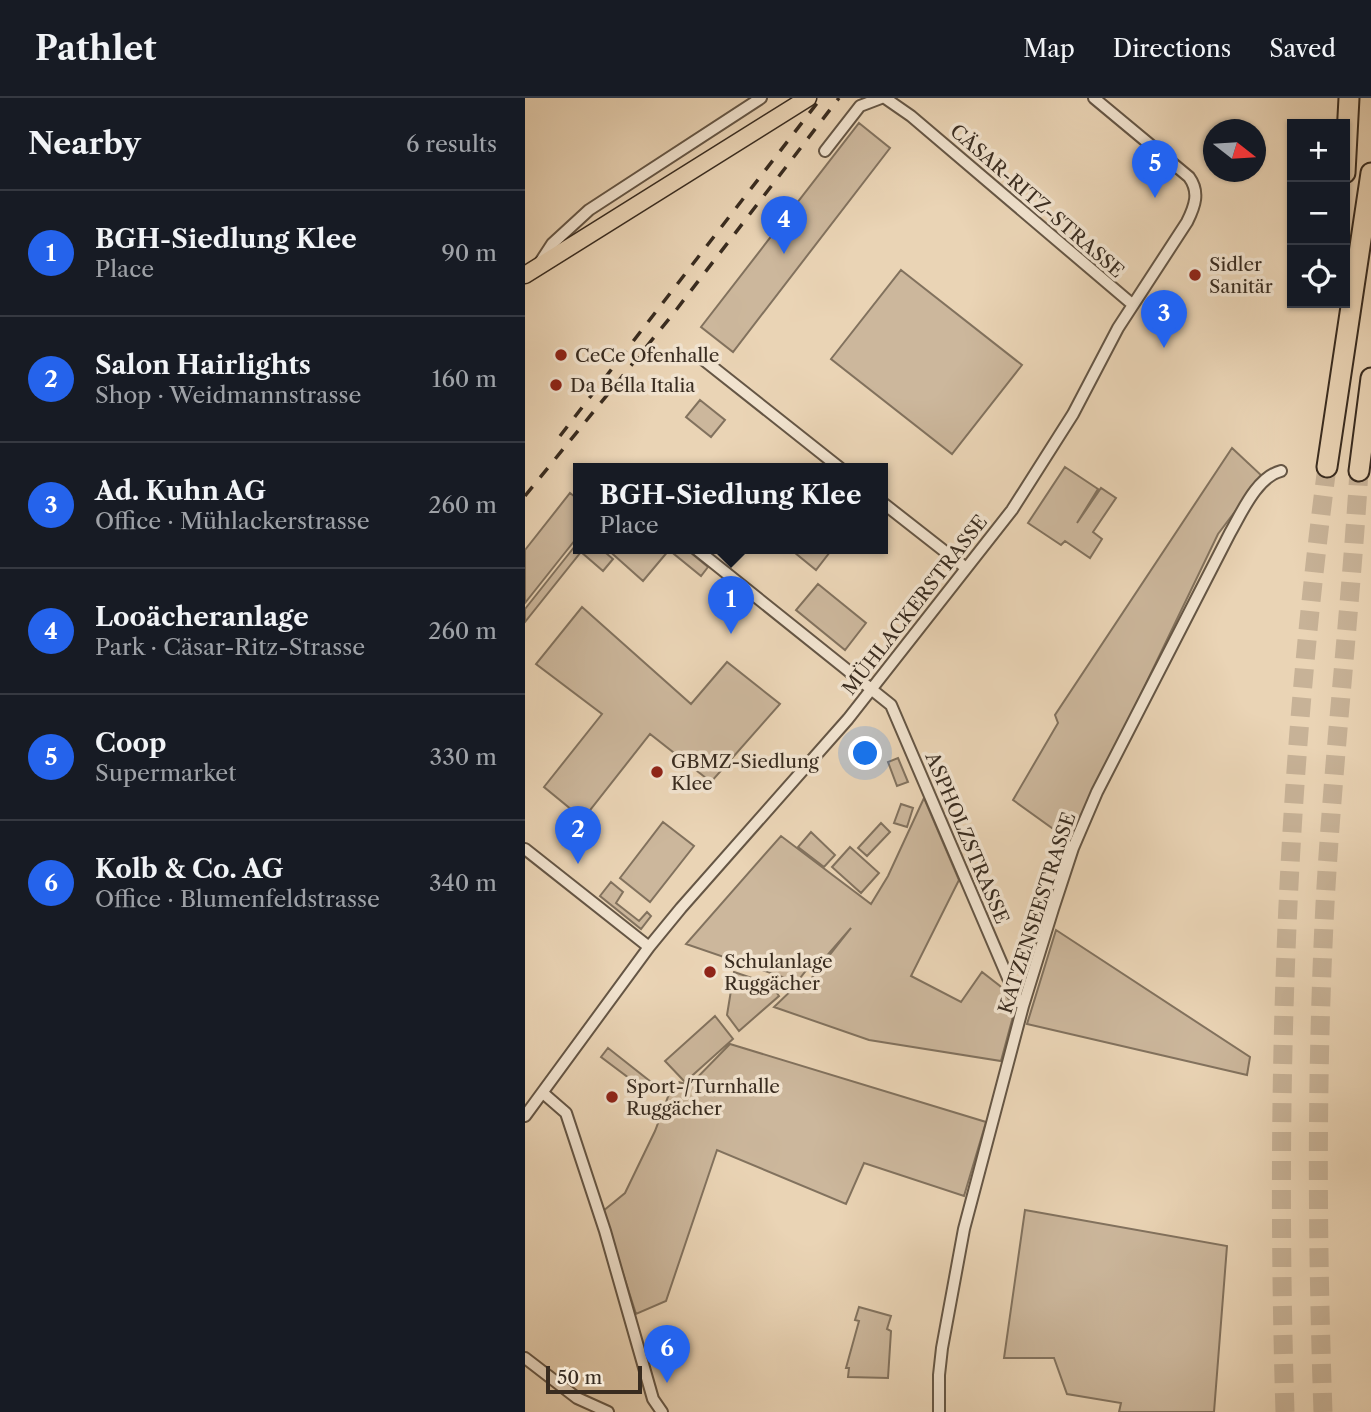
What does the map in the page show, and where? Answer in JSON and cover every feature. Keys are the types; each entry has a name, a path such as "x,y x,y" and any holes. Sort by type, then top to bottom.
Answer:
{"highway":[{"path":"1348,119 1349,98"},
{"path":"1327,467 1371,173"},
{"path":"1345,308 1346,328"},
{"path":"1359,471 1371,378"}],"main road":[{"path":"531,271 808,98"}],"street":[{"path":"531,271 552,244 589,210 761,98"},
{"name":"CÄSAR-RITZ-STRASSE","path":"825,151 860,106 883,98 911,116 1132,304"},
{"name":"MÜHLACKERSTRASSE","path":"525,1116 649,947 873,688 1012,510 1073,414 1132,304 1187,222 1195,203 1195,188 1188,177 1094,98"},
{"path":"700,357 834,463"},
{"name":"KATZENSEESTRASSE","path":"939,1412 942,1348 964,1229 1023,1006 1073,848 1097,792 1230,533 1253,495 1271,474 1281,471"},
{"path":"888,507 966,568"},
{"name":"ASPHOLZSTRASSE","path":"703,554 891,705 1017,999 1023,1006"},
{"path":"525,849 649,947"},
{"path":"543,1093 566,1113 605,1231 653,1399 662,1412"},
{"path":"525,1358 577,1398 608,1412"}],"shaded area":[{"path":"859,123 890,148 733,352 701,327"},
{"path":"901,270 1022,365 952,454 831,359"},
{"path":"700,400 725,420 711,437 686,417"},
{"path":"1232,448 1262,476 1218,534 1070,841 1013,800 1058,723 1055,715"},
{"path":"1065,467 1098,489 1077,523 1101,488 1116,498 1093,532 1102,539 1090,558 1065,541 1061,545 1028,523"},
{"path":"570,493 573,495 573,543 525,603 525,550"},
{"path":"573,549 573,554 579,554 525,622 525,609"},
{"path":"583,554 607,554 613,559 603,571"},
{"path":"613,554 666,554 643,581"},
{"path":"674,554 692,554 708,567 701,576"},
{"path":"796,554 828,554 816,570"},
{"path":"818,584 866,623 845,650 796,610"},
{"path":"582,607 691,704 727,662 780,704 711,782 650,734 583,819 544,787 602,714 536,664"},
{"path":"898,758 908,782 897,786 888,762"},
{"path":"924,798 959,880 911,976 961,1002 982,972 1000,986 1015,1009 1001,1061 869,1040 774,1007 800,982 806,985 851,928 818,966 808,968 797,982 686,944 781,836 871,904 888,876"},
{"path":"901,804 913,808 907,827 894,823"},
{"path":"663,822 694,846 650,902 620,878"},
{"path":"881,823 890,832 867,856 858,848"},
{"path":"811,832 835,855 824,867 798,847"},
{"path":"850,847 879,873 861,893 832,867"},
{"path":"611,882 623,892 616,903 639,921 647,912 651,916 641,929 600,896"},
{"path":"1056,930 1250,1057 1247,1075 1027,1024"},
{"path":"734,972 770,984 779,996 739,1031 727,1015"},
{"path":"715,1016 733,1039 685,1082 665,1061"},
{"path":"730,1044 986,1122 964,1196 864,1163 846,1204 717,1150 666,1301 636,1314 603,1211 625,1193 655,1131 674,1081 690,1085"},
{"path":"608,1048 651,1082 645,1090 601,1057"},
{"path":"1025,1210 1227,1246 1214,1412 1119,1412 1121,1403 1067,1394 1054,1358 1004,1358"},
{"path":"859,1307 891,1316 887,1329 891,1331 888,1378 848,1377 849,1368 846,1368 859,1321 855,1320"}],"tunnel":[{"path":"1285,1412 1281,1175 1287,939 1301,703 1327,467"},
{"path":"1323,1412 1318,1158 1322,967 1328,850 1359,471"}],"railway":[{"path":"560,436 821,98"},
{"path":"525,496 673,314 839,98"}],"place":[{"name":"Coop","path":"1155,198"},
{"name":"Looächeranlage","path":"784,254"},
{"name":"Sidler Sanitär","path":"1195,275"},
{"name":"Ad. Kuhn AG","path":"1164,348"},
{"name":"CeCe Ofenhalle","path":"561,355"},
{"name":"Da Bella Italia","path":"556,385"},
{"name":"BGH-Siedlung Klee","path":"731,634"},
{"name":"GBMZ-Siedlung Klee","path":"657,772"},
{"name":"Salon Hairlights","path":"578,864"},
{"name":"Schulanlage Ruggächer","path":"710,972"},
{"name":"Sport-/Turnhalle Ruggächer","path":"612,1097"},
{"name":"Kolb & Co. AG","path":"667,1383"}]}
